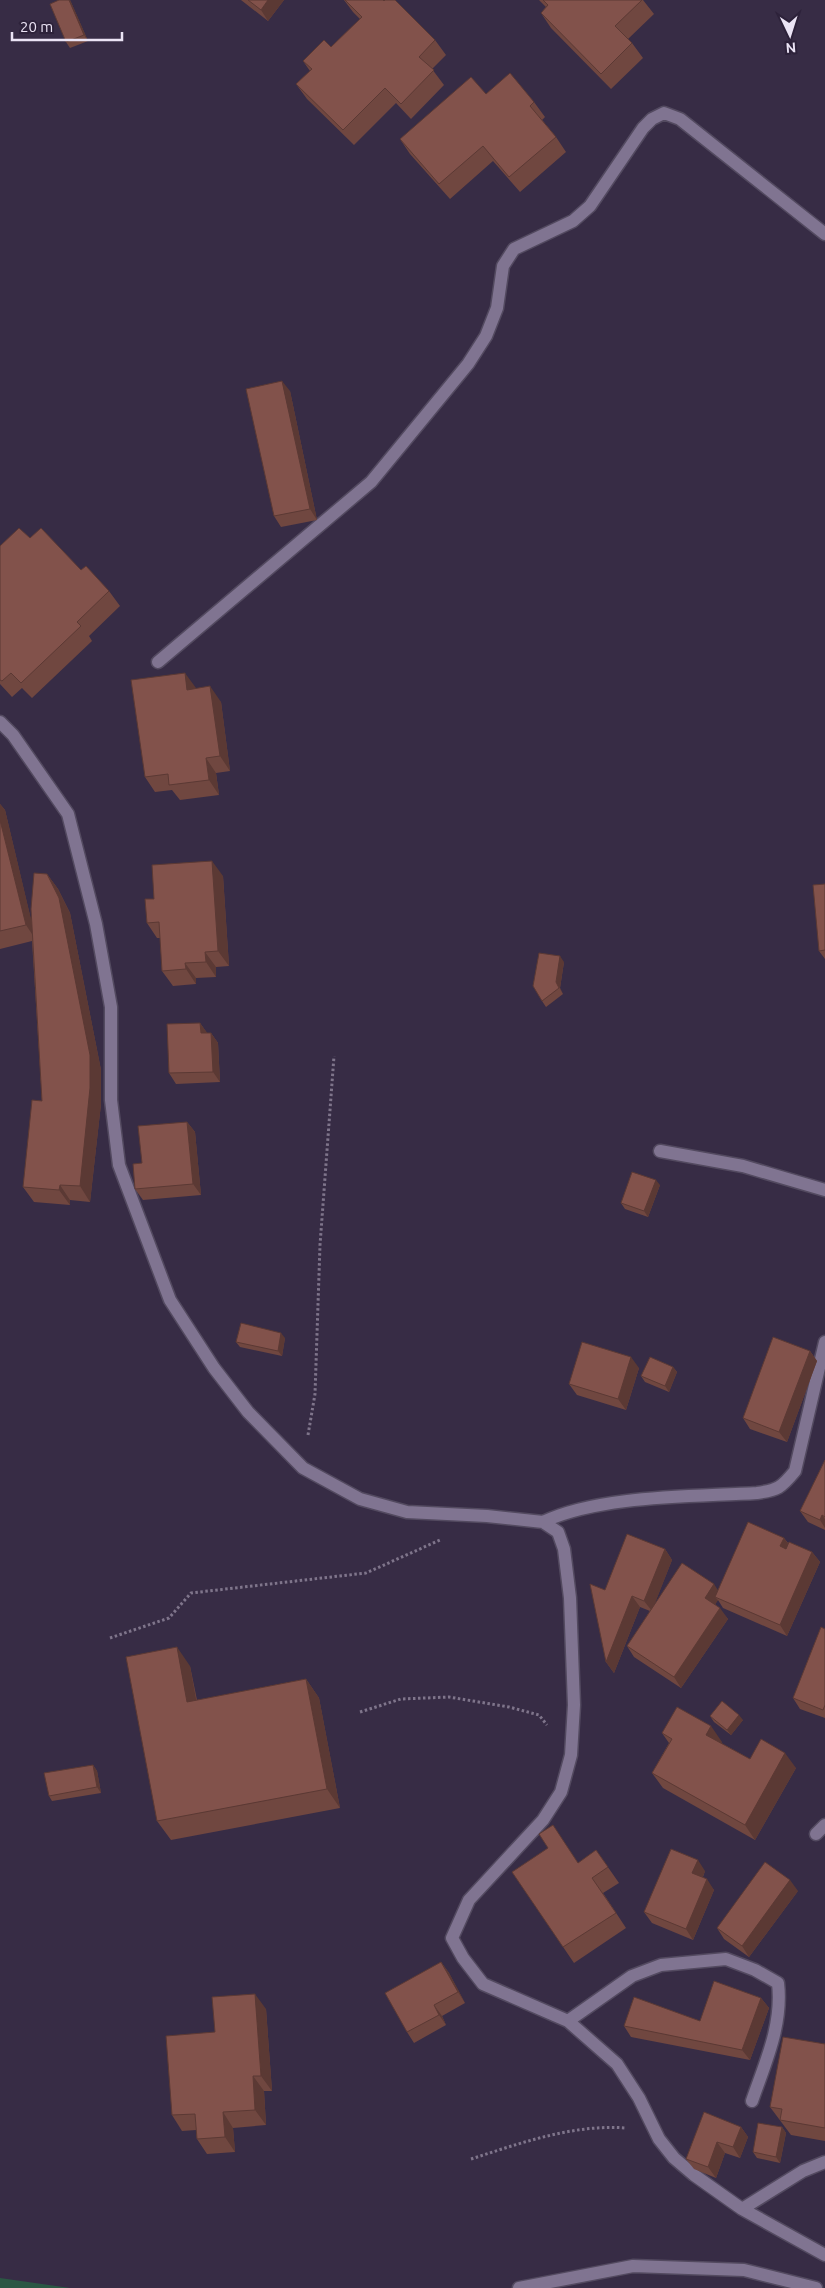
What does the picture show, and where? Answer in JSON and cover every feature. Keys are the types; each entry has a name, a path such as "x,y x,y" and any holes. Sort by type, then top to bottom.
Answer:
{"street":[{"path":"158,662 372,482 468,364 486,336 497,308 503,266 514,249 566,225 590,206 643,128 652,119 664,113 680,119 825,234"},
{"path":"0,722 13,735 68,814 96,924 111,1007 111,1100 119,1165 170,1300 214,1368 248,1412 303,1468 360,1498 407,1512 543,1522 558,1532 564,1549 570,1598 574,1705 571,1754 560,1792 543,1820 469,1900 452,1938 463,1958 483,1984 568,2020 617,2064 639,2098 659,2139 674,2158 694,2175 742,2209 825,2255"},
{"path":"660,1151 743,1166 825,1190"},
{"path":"543,1522 564,1512 580,1508 653,1500 756,1494 773,1491 782,1487 795,1471 825,1342"},
{"path":"568,2020 632,1976 661,1964 726,1959 755,1970 778,1983 780,2002 776,2031 752,2101"},
{"path":"742,2209 803,2171 825,2162"},
{"path":"519,2288 633,2266 744,2270 816,2288"}],"path":[{"path":"303,1468 315,1394 320,1245 334,1056"},
{"path":"110,1638 169,1618 192,1593 366,1573 445,1537"},
{"path":"360,1712 402,1699 449,1697 509,1707 539,1715 571,1754"},
{"path":"471,2159 527,2141 603,2126 626,2128 659,2139"}],"green space":[{"path":"0,2278 70,2288 0,2288"}],"building":[{"path":"59,0 69,0 84,35 66,42 50,4"},
{"path":"248,0 268,0 261,10"},
{"path":"345,0 395,0 435,40 419,57 434,70 401,104 385,88 343,130 296,84 312,69 303,61 324,40 331,47 362,17"},
{"path":"543,0 642,0 615,26 632,43 601,74 541,13 548,5"},
{"path":"510,73 534,102 530,106 556,137 509,177 483,146 439,184 400,139 471,77 486,94"},
{"path":"282,381 310,509 274,516 246,389"},
{"path":"19,528 30,538 41,528 81,570 86,566 109,591 77,622 81,626 21,683 11,673 2,681 0,680 0,546"},
{"path":"185,673 187,690 210,686 220,756 206,758 209,780 169,785 168,774 145,777 131,680"},
{"path":"0,820 26,925 0,931"},
{"path":"212,861 218,951 205,952 206,962 185,963 186,969 162,971 159,922 147,923 145,899 154,899 152,865"},
{"path":"34,873 47,874 59,898 90,1055 90,1088 80,1186 60,1185 59,1190 23,1187 32,1100 42,1101 31,909"},
{"path":"825,884 825,950 819,951 813,885"},
{"path":"539,953 560,956 556,982 559,988 542,1001 533,986"},
{"path":"200,1023 201,1033 211,1033 213,1072 169,1073 167,1024"},
{"path":"187,1122 193,1184 135,1189 133,1164 142,1163 138,1126"},
{"path":"632,1172 656,1180 644,1211 621,1203"},
{"path":"241,1323 281,1333 278,1351 236,1342"},
{"path":"773,1337 810,1351 779,1432 743,1418"},
{"path":"582,1342 631,1357 618,1399 569,1384"},
{"path":"650,1357 673,1367 665,1386 641,1376"},
{"path":"825,1460 825,1517 822,1515 820,1520 800,1511"},
{"path":"748,1522 784,1538 780,1546 786,1549 789,1542 812,1552 780,1625 715,1597"},
{"path":"627,1534 665,1549 644,1601 632,1596 606,1662 590,1584 605,1590"},
{"path":"682,1563 714,1584 705,1598 720,1608 674,1677 627,1646"},
{"path":"821,1627 825,1629 825,1705 823,1710 793,1698"},
{"path":"177,1647 187,1702 306,1679 327,1789 157,1821 126,1657"},
{"path":"722,1701 739,1715 727,1730 710,1716"},
{"path":"677,1707 711,1726 706,1735 750,1759 761,1739 785,1753 745,1825 652,1773 672,1739 662,1733"},
{"path":"93,1765 97,1787 49,1796 44,1773"},
{"path":"553,1825 578,1863 596,1850 608,1867 592,1878 616,1913 563,1947 512,1872 548,1848 539,1834"},
{"path":"671,1849 698,1860 692,1873 707,1879 686,1929 644,1912"},
{"path":"765,1862 790,1880 742,1946 717,1928"},
{"path":"441,1962 458,1992 434,2005 439,2015 407,2032 385,1993"},
{"path":"714,1981 761,1998 742,2050 624,2026 634,1997 700,2021"},
{"path":"255,1994 261,2076 253,2076 255,2110 223,2112 225,2137 197,2139 195,2114 172,2115 166,2036 215,2032 212,1997"},
{"path":"783,2037 825,2044 825,2128 780,2120 782,2109 770,2107"},
{"path":"704,2112 741,2127 733,2147 717,2142 708,2167 686,2159"},
{"path":"758,2123 782,2127 776,2157 753,2152"}]}
